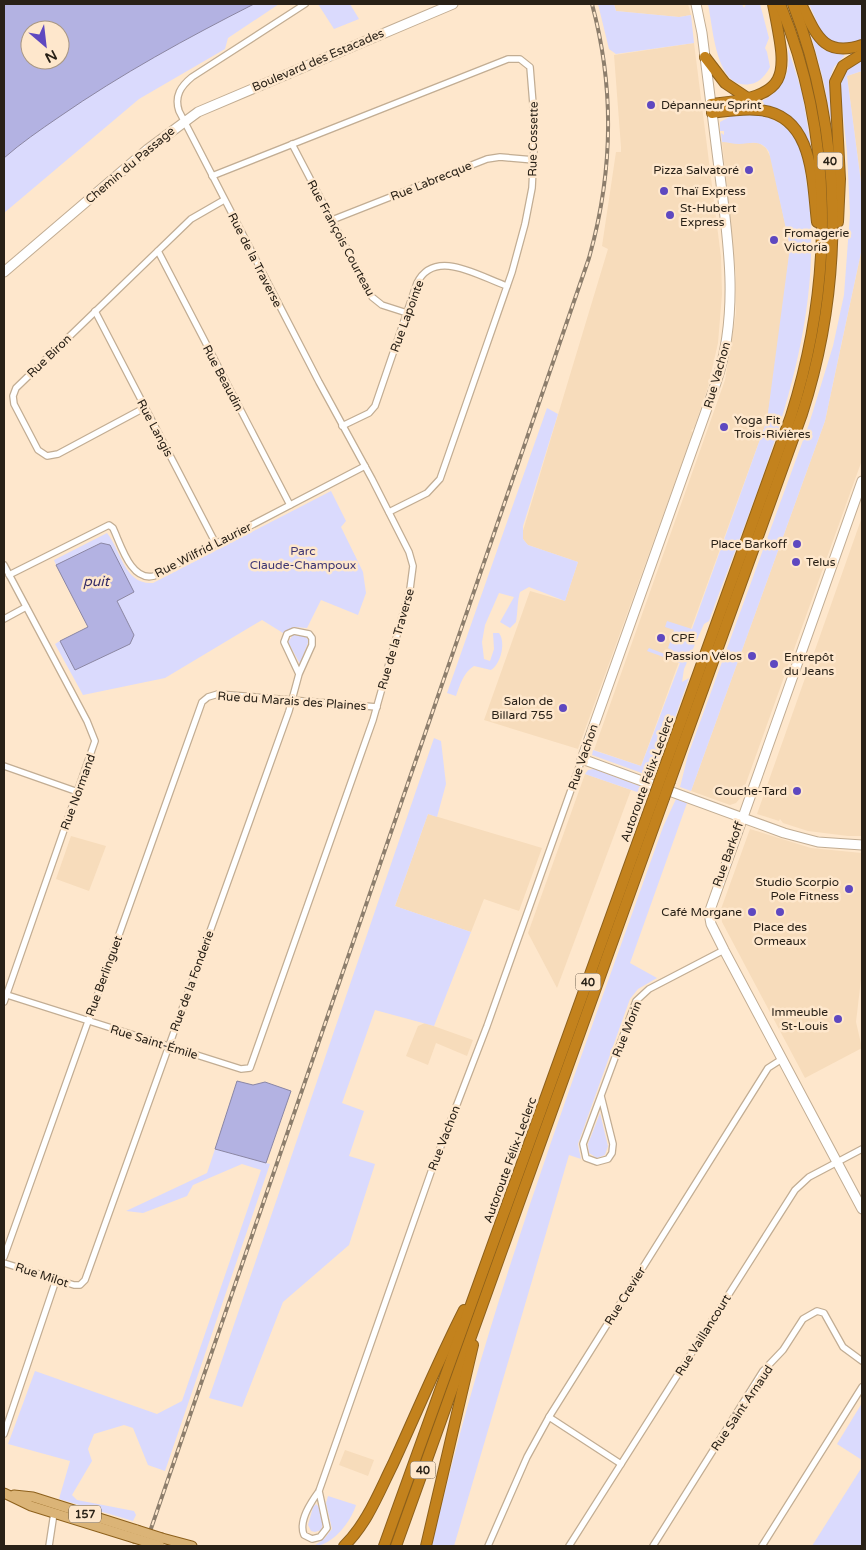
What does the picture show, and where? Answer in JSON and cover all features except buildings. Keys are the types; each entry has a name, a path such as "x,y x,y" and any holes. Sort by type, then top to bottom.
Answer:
{"highway":[{"path":"712,109 749,100 769,90 777,81 782,70 782,51 773,4"},
{"name":"Autoroute Félix-Leclerc","path":"396,1546 666,779 797,398 814,324 822,257 822,185 813,111 796,43 780,4"},
{"name":"Autoroute Félix-Leclerc","path":"666,779 800,421 818,358 828,293 832,216 828,149 816,79 793,4"},
{"path":"801,4 813,29 828,46 844,50 862,45"},
{"path":"828,293 840,194 835,82 843,66 862,54"},
{"path":"705,57 725,83 749,100"},
{"path":"712,109 765,111 780,116 798,132 806,149 809,162 822,257"},
{"name":"Autoroute Félix-Leclerc","path":"383,1546 395,1518 484,1271 660,796"},
{"path":"344,1546 358,1530 381,1488 438,1361 484,1271"},
{"path":"426,1546 462,1400 482,1305"}],"main road":[{"name":"157","path":"5,1493 30,1506 54,1514 135,1534"},
{"name":"157","path":"5,1493 33,1497 161,1543 192,1546"}],"street":[{"name":"Chemin du Passage","path":"4,272 184,121 177,99 180,90 187,82 305,4"},
{"name":"Boulevard des Estacades","path":"184,121 227,98 453,4"},
{"name":"Rue Vachon","path":"319,1492 327,1528 320,1537 309,1538 304,1534 302,1526 309,1505 319,1492 431,1172 487,1026 716,383 725,352 730,311 731,271 712,109 696,4"},
{"name":"Rue Cossette","path":"212,176 516,58 525,61 531,70 535,114 534,160 525,224 507,286 440,479 427,493 389,512"},
{"name":"Rue de la Traverse","path":"184,121 342,426 389,512 410,556 413,572 410,589 376,707 257,1054 248,1069"},
{"name":"Rue François Courteau","path":"292,144 372,297 382,305 407,313"},
{"name":"Rue Labrecque","path":"332,220 487,159 505,157 534,160"},
{"name":"Rue Biron","path":"144,408 49,456 42,455 38,450 14,404 13,396 16,388 192,218 224,200"},
{"name":"Rue Beaudin","path":"158,251 290,505"},
{"name":"Rue Lapointe","path":"342,426 369,412 375,406 407,313 421,277 428,269 436,266 454,266 507,286"},
{"name":"Rue Langis","path":"95,311 216,544"},
{"name":"Rue Wilfrid Laurier","path":"9,575 106,525 113,528 134,570 145,577 154,576 365,466"},
{"name":"Rue Barkoff","path":"862,481 709,911 710,920 724,950 862,1209"},
{"name":"Rue Normand","path":"4,565 94,734 93,750 5,994 4,1002"},
{"path":"4,619 26,607"},
{"name":"Rue de la Fonderie","path":"80,1285 86,1278 292,700 298,674 312,642 307,633 294,631 287,634 284,642 298,674"},
{"name":"Rue du Marais des Plaines","path":"208,697 218,694 376,707"},
{"name":"Rue Berlinguet","path":"4,1257 201,704 208,697"},
{"path":"582,759 804,839 826,843 862,845"},
{"path":"4,766 78,792"},
{"name":"Rue Morin","path":"602,1096 613,1147 608,1159 597,1162 586,1158 583,1147 637,999 649,989 724,950"},
{"name":"Rue Saint-Émile","path":"5,994 88,1022 241,1069 248,1069"},
{"name":"Rue Crevier","path":"488,1546 527,1457 549,1417 768,1068 782,1059"},
{"name":"Rue Vaillancourt","path":"568,1546 795,1190 809,1177 862,1149"},
{"name":"Rue Milot","path":"4,1263 56,1280 80,1285"},
{"path":"4,1434 56,1280"},
{"name":"Rue Saint Arnaud","path":"653,1546 763,1371 783,1350 808,1314 816,1311 824,1313 843,1347 862,1361"},
{"path":"762,1546 862,1387"},
{"path":"549,1417 621,1464"},
{"path":"49,1546 54,1514"}],"shaded area":[{"path":"614,4 688,4 691,15 679,17 616,11"},
{"path":"694,43 721,257 722,294 718,343 708,387 694,428 691,431 693,432 578,749 484,720 530,591 565,601 578,562 528,545 523,539 522,534 608,249 602,246 616,152 621,152 614,55"},
{"path":"862,71 862,190 847,76"},
{"path":"722,142 759,143 766,148 771,158 790,247 780,334 767,420 641,766 594,750 725,380 736,313 736,275"},
{"path":"862,248 862,460 741,797 736,803 730,805 691,791 825,421"},
{"path":"862,517 862,836 848,836 808,831 783,823 780,819 779,821 757,814"},
{"path":"585,774 631,790 557,988 528,933"},
{"path":"428,814 542,848 519,911 484,899 471,932 395,906"},
{"path":"750,829 811,848 862,853 862,971 856,1022 862,1048 805,1078 722,922 721,909"},
{"path":"71,836 106,846 89,891 56,879"},
{"path":"425,1023 473,1040 467,1056 436,1043 428,1065 406,1056 418,1026"},
{"path":"345,1450 374,1460 368,1476 339,1465"}],"green space":[{"path":"254,4 279,4 228,38 225,49 139,99 4,213 4,158 10,152 82,101 130,71"},
{"path":"318,4 350,4 359,19 334,29"},
{"path":"598,4 614,4 616,11 679,17 691,15 694,43 616,54 609,49"},
{"path":"708,4 742,4 744,8 746,4 760,4 769,38 765,48 770,67 759,80 750,84 739,84 730,78 723,68 718,55"},
{"path":"809,4 862,4 862,40 840,43 826,37"},
{"path":"810,31 824,50 845,55 834,67 829,81 834,127 832,127 824,83"},
{"path":"787,45 802,92 811,145 792,121 785,116 769,108 747,105 767,98 781,85 788,67"},
{"path":"862,60 862,71 847,76 862,190 862,248 825,421 691,791 680,787 688,755 809,424 833,346 844,295 850,214 847,152 840,86 845,70"},
{"path":"757,114 783,125 797,142 801,152 808,192 811,247 807,302 798,356 784,411 767,464 709,621 704,624 684,669 682,682 689,678 662,754 654,764 650,776 592,755 593,750 641,766 680,663 647,651 649,648 670,656 672,650 668,648 674,630 665,627 667,621 692,629 767,420 790,247 769,152 759,143 737,144 722,142 721,133 724,135 724,131 720,131 720,122 731,116"},
{"path":"547,408 558,414 523,526 523,539 528,545 578,562 565,601 529,587 520,592 516,622 510,628 500,622 514,597 499,593 485,625 482,642 484,659 490,661 494,649 493,633 499,633 502,642 500,658 491,670 474,666 465,676 456,696 447,693"},
{"name":"Parc Claude-Champoux","path":"331,491 346,521 341,527 363,572 366,593 358,615 321,600 307,628 294,627 283,633 262,620 165,678 83,695 55,644 60,641 75,670 130,644 134,635 117,601 133,593 101,543 56,565 54,560 107,533 129,573 143,582 153,583"},
{"path":"293,635 304,636 309,640 300,664 288,642"},
{"path":"434,738 441,741 446,784 437,817 428,814 395,906 471,932 434,1026 375,1010 342,1103 364,1111 349,1156 375,1164 349,1245 283,1302 242,1407 209,1398"},
{"path":"594,769 645,788 643,794 585,774 588,770"},
{"path":"676,799 687,803 630,963 657,978 638,989 630,999 578,1144 581,1159 569,1155 454,1546 432,1546 480,1363 537,1184 663,827"},
{"path":"600,1113 608,1146 605,1155 597,1158 589,1153 588,1144"},
{"path":"215,1149 270,1164 165,1471 148,1465 133,1428 124,1425 94,1434 88,1449 92,1461 72,1495 77,1500 134,1511 136,1515 133,1521 59,1499 70,1461 8,1444 35,1371 157,1414 182,1401 261,1170 242,1164 193,1185 187,1196 143,1213 126,1211 207,1173"},
{"path":"862,1403 862,1460 837,1444"},
{"path":"862,1467 862,1546 812,1546"},
{"path":"328,1496 356,1505 346,1525 334,1537 328,1542 314,1546 324,1539 332,1529 326,1503"},
{"path":"316,1504 322,1516 322,1524 321,1530 315,1532 311,1531 308,1525 313,1507"}],"water":[{"path":"4,4 254,4 130,71 82,101 4,158"},
{"name":"puit","path":"101,543 110,545 134,592 117,601 134,635 130,644 75,670 60,641 88,627 56,565"},
{"path":"237,1081 253,1085 265,1082 291,1091 266,1163 215,1149"}],"railway":[{"path":"145,1546 589,258 603,194 607,163 608,131 605,68 592,4"}],"place":[{"name":"Dépanneur Sprint","path":"651,105"},
{"name":"Pizza Salvatoré","path":"749,170"},
{"name":"Thaï Express","path":"664,191"},
{"name":"St-Hubert Express","path":"670,215"},
{"name":"Fromagerie Victoria","path":"774,240"},
{"name":"Yoga Fit Trois-Rivières","path":"724,427"},
{"name":"Place Barkoff","path":"797,544"},
{"name":"Telus","path":"796,562"},
{"name":"CPE","path":"661,638"},
{"name":"Passion Vélos","path":"752,656"},
{"name":"Entrepôt du Jeans","path":"774,664"},
{"name":"Salon de Billard 755","path":"563,708"},
{"name":"Couche-Tard","path":"797,791"},
{"name":"Studio Scorpio Pole Fitness","path":"849,889"},
{"name":"Café Morgane","path":"752,912"},
{"name":"Place des Ormeaux","path":"780,912"},
{"name":"Immeuble St-Louis","path":"838,1019"}]}
